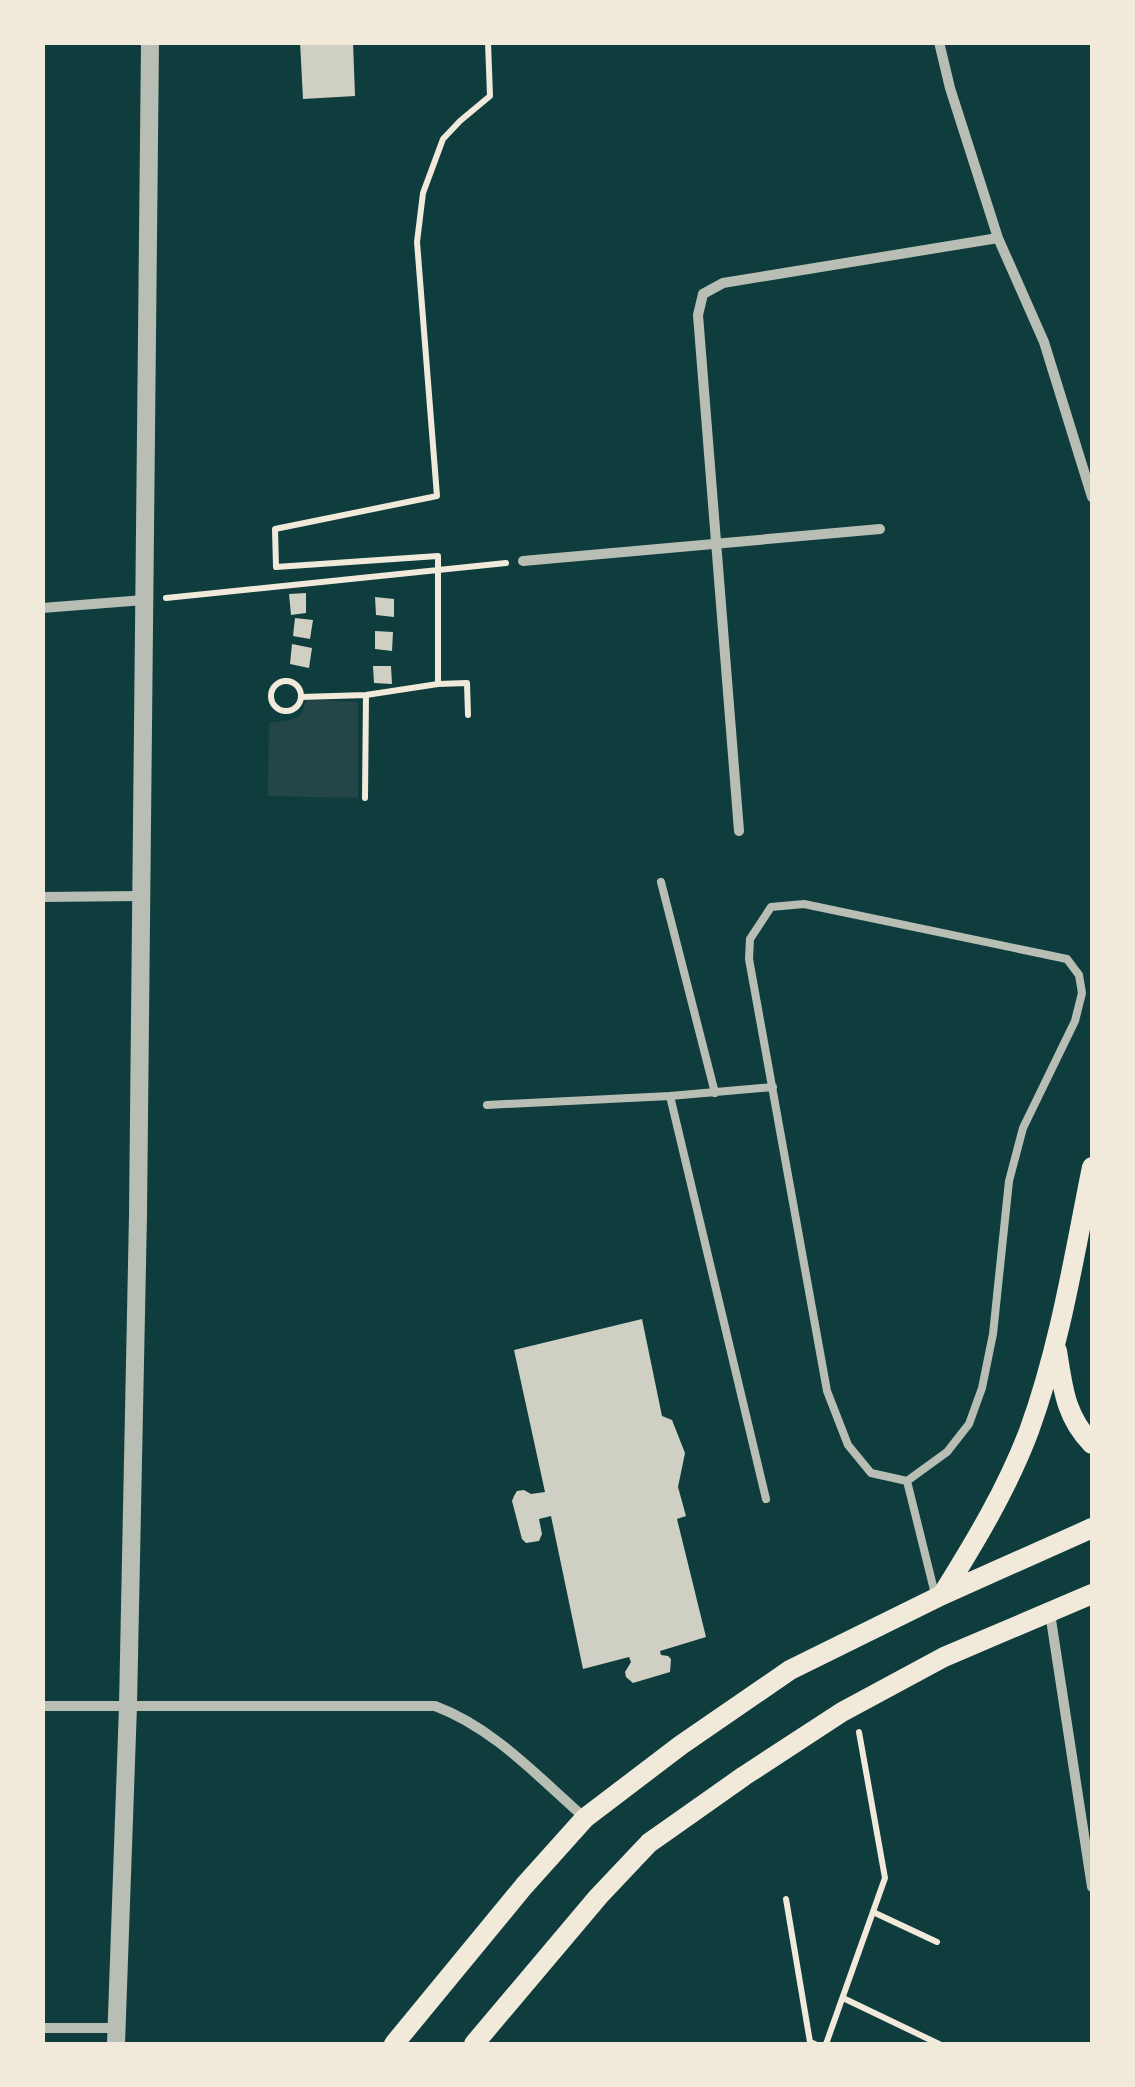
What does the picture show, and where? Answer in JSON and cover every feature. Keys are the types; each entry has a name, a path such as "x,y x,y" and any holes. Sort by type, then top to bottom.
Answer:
{"main road":[{"path":"939,1596 990,1516 1028,1432 1056,1344 1092,1168"},
{"path":"1056,1344 1066,1406 1092,1444"},
{"path":"394,2044 585,1818 681,1744 790,1670 939,1596 1092,1528"},
{"path":"474,2044 598,1896 650,1843 842,1712 944,1657 1088,1598"}],"street":[{"path":"42,2028 115,2036 128,1706 138,1215 150,42"},
{"path":"940,42 950,88 998,238 1044,342 1092,497"},
{"path":"738,831 698,315 703,294 723,283 998,238"},
{"path":"523,561 880,529"},
{"path":"42,608 144,600"},
{"path":"42,897 141,896"},
{"path":"1050,1612 1092,1886"},
{"path":"42,1706 435,1706 485,1731 585,1818"}],"lane":[{"path":"661,882 715,1093"},
{"path":"804,904 1068,958 1078,975 1082,993 1074,1021 1022,1128 1010,1181 982,1388 969,1424 948,1452 908,1481 871,1473 848,1445 828,1391 749,960 750,940 770,907 804,904"},
{"path":"488,1104 773,1088"},
{"path":"670,1096 766,1499"},
{"path":"908,1481 939,1596"}],"path":[{"path":"438,684 438,556 276,567 276,529 437,496 417,242 423,193 443,139 490,96 488,42"},
{"path":"144,600 523,561"},
{"path":"290,681 302,696 294,709 284,711 276,707 271,694 276,684 290,681"},
{"path":"302,696 366,694 467,683 468,714"},
{"path":"365,798 366,694"},
{"path":"826,2044 885,1878 858,1726"},
{"path":"786,1899 810,2042 815,2044"},
{"path":"873,1912 937,1942"},
{"path":"843,1998 939,2044"}],"shaded area":[{"path":"307,700 358,702 358,798 268,796 269,723 300,716"}],"building":[{"path":"300,42 353,42 355,96 303,99"},
{"path":"306,593 306,613 291,615 289,594"},
{"path":"375,597 394,599 394,617 376,615"},
{"path":"295,618 313,620 310,639 293,636"},
{"path":"375,631 393,632 392,651 375,649"},
{"path":"292,644 312,648 309,668 290,664"},
{"path":"373,666 391,666 392,684 374,683"},
{"path":"642,1319 662,1416 672,1420 685,1453 678,1487 686,1516 677,1519 706,1637 660,1651 671,1659 670,1672 633,1683 625,1672 631,1662 629,1657 583,1669 551,1516 539,1519 539,1541 526,1543 522,1539 514,1496 524,1490 531,1494 545,1492 514,1350"}]}
